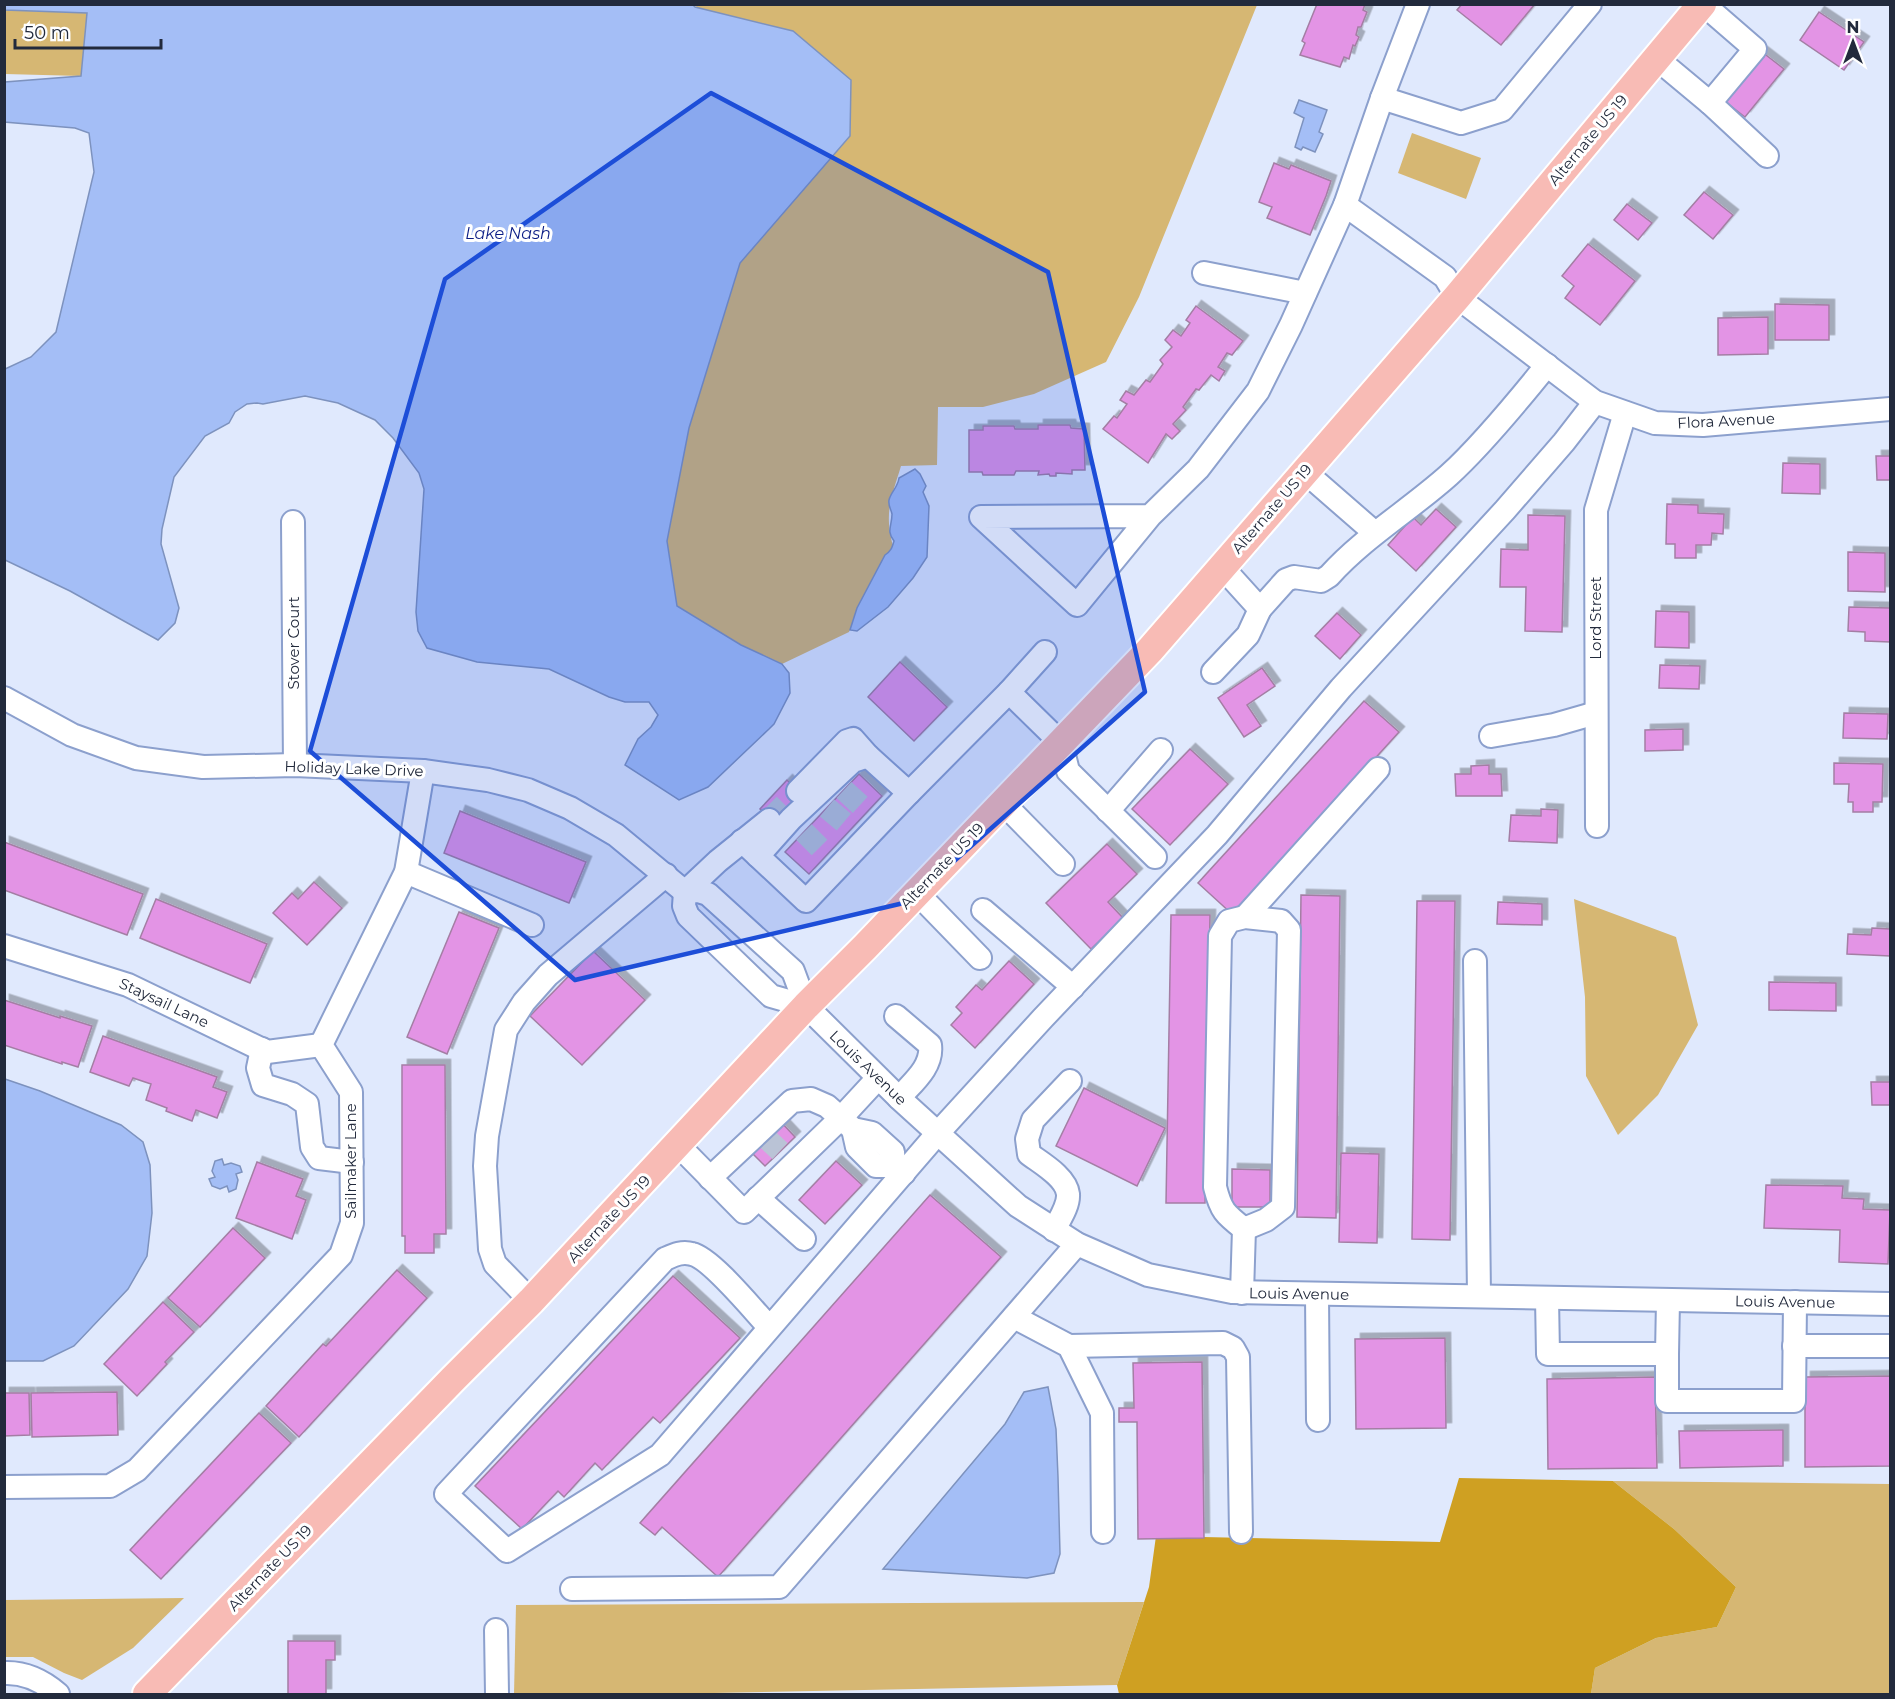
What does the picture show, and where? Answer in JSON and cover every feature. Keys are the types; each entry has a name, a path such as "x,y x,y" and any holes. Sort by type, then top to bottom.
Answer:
{"main road":[{"name":"Alternate US 19","path":"147,1695 531,1301 806,1006 1150,650 1457,297 1702,4"}],"street":[{"path":"1150,516 981,517 1077,605 1150,516 1198,469 1258,391 1305,293 1346,204 1382,98 1418,4"},
{"path":"1382,98 1461,123 1502,110 1590,4"},
{"path":"1702,4 1755,49 1710,103"},
{"path":"1656,58 1710,103 1767,156"},
{"name":"Flora Avenue","path":"1346,204 1444,277 1457,297 1595,402 1655,423 1703,425 1890,409"},
{"path":"1204,273 1305,293"},
{"path":"1213,672 1248,635 1260,609 1286,580 1294,577 1321,581 1329,576 1375,533 1449,475 1482,441 1547,365"},
{"path":"769,1327 707,1261 693,1254 677,1254 666,1259 446,1494 507,1551 660,1455 769,1327 899,1169 937,1134 1217,835 1334,696 1505,510 1595,402"},
{"name":"Lord Street","path":"1597,826 1596,510 1625,413"},
{"path":"1305,472 1375,533"},
{"name":"Stover Court","path":"293,522 295,765"},
{"path":"1222,567 1260,609"},
{"path":"750,849 806,901 833,861 874,817 909,793 1009,692 1045,652"},
{"path":"1009,692 1061,743 1068,771 1155,857"},
{"name":"Holiday Lake Drive","path":"4,698 72,735 136,758 203,767 295,765 423,771 488,780 528,790 570,807 616,835 685,892 698,891 708,894 793,971 806,1006"},
{"path":"1491,736 1554,725 1596,713"},
{"path":"806,1006 771,996 762,988 687,916 684,906 685,892 788,824 814,798 847,741 853,739 868,756 909,793"},
{"path":"1108,811 1161,750"},
{"path":"814,798 838,785 853,761 868,756"},
{"path":"1245,917 1378,769"},
{"path":"321,1045 406,872 423,771"},
{"path":"1003,803 1063,864"},
{"path":"406,872 532,925"},
{"path":"531,1301 495,1264 490,1249 485,1166 487,1136 506,1030 524,1002 548,975 666,875"},
{"path":"916,892 980,958"},
{"path":"983,910 1073,987"},
{"path":"1245,917 1281,921 1288,930 1283,1207 1266,1220 1244,1229 1220,1206 1215,1187 1220,936 1229,921 1245,917"},
{"name":"Staysail Lane","path":"4,946 128,984 267,1052 321,1045"},
{"path":"1475,961 1479,1296"},
{"name":"Louis Avenue","path":"806,1006 899,1098 1017,1206 1077,1244 1148,1275 1242,1293 1890,1304"},
{"path":"896,1016 930,1045 931,1053 927,1065 899,1098"},
{"name":"Sailmaker Lane","path":"4,1487 110,1486 137,1470 341,1255 352,1223 351,1092 321,1045"},
{"path":"262,1049 258,1068 263,1085 292,1094 307,1104 312,1147 319,1158 352,1162"},
{"path":"710,1178 775,1146 847,1123 878,1077"},
{"path":"1054,1230 1068,1194 1055,1174 1029,1154 1027,1139 1033,1120 1070,1081"},
{"path":"678,1145 744,1212 758,1198 792,1101 811,1099 827,1106 847,1123 872,1133 893,1152 899,1169"},
{"path":"758,1198 804,1239"},
{"path":"1242,1293 1244,1229"},
{"path":"572,1589 779,1587 1077,1244"},
{"path":"1317,1294 1318,1420"},
{"path":"1547,1298 1548,1354 1667,1354"},
{"path":"1668,1300 1667,1401 1794,1401 1795,1302"},
{"path":"1014,1317 1069,1346 1223,1343 1233,1348 1238,1357 1241,1532"},
{"path":"1069,1346 1102,1413 1102,1532"},
{"path":"1794,1346 1890,1346"},
{"path":"496,1630 497,1695"},
{"path":"4,1673 15,1672 44,1682 58,1695"}],"highlighted area":[{"path":"711,93 1048,272 1145,692 908,902 575,980 310,751 445,279"}],"shaded area":[{"path":"693,5 1257,5 1139,297 1106,362 1034,394 983,407 938,407 937,465 901,466 889,514 893,546 873,577 849,632 782,664 741,645 677,606 667,541 689,428 740,263 850,136 851,80"},
{"path":"5,10 87,13 81,76 5,74"},
{"path":"1412,133 1481,158 1466,199 1398,173"},
{"path":"1574,899 1676,937 1698,1025 1658,1095 1618,1135 1586,1076 1585,997"},
{"path":"1459,1478 1613,1481 1674,1529 1736,1587 1717,1627 1656,1638 1595,1668 1591,1694 1119,1694 1117,1685 1149,1587 1156,1536 1440,1542"},
{"path":"1613,1481 1890,1484 1890,1694 1591,1694 1595,1668 1656,1638 1717,1627 1736,1587 1674,1529"},
{"path":"184,1598 133,1648 82,1680 33,1657 5,1657 5,1600"},
{"path":"1144,1602 1117,1685 664,1694 514,1694 516,1605"}],"water":[{"name":"Lake Nash","path":"5,4 693,5 793,31 851,80 850,136 740,263 689,428 667,541 677,606 741,645 782,664 789,673 790,693 774,724 708,787 679,800 625,765 638,739 651,727 658,715 649,702 625,702 609,697 549,669 477,662 427,648 418,631 416,612 424,489 419,473 393,438 375,420 338,403 305,396 263,404 247,404 235,412 229,423 205,436 174,477 162,529 161,544 179,608 175,623 158,640 70,591 5,560 5,369 31,357 56,332 94,172 89,133 75,128 4,122 5,82 81,76 87,13 5,10"},
{"path":"1299,100 1327,110 1319,132 1323,134 1315,152 1303,147 1301,150 1295,147 1304,118 1294,113"},
{"path":"915,469 926,486 923,492 929,506 927,557 913,578 888,607 857,631 850,630 857,608 894,541 890,531 892,514 889,504 890,497 899,478"},
{"path":"5,1079 121,1125 143,1142 150,1165 152,1213 147,1256 128,1289 74,1346 43,1361 5,1361"},
{"path":"222,1159 224,1165 231,1163 240,1166 242,1172 236,1174 238,1180 236,1189 229,1192 227,1186 220,1189 212,1186 209,1179 215,1177 212,1171 215,1161"},
{"path":"1048,1387 1056,1429 1058,1477 1060,1554 1054,1573 1027,1578 883,1569 1005,1424 1024,1392"}],"building":[{"path":"1317,4 1365,4 1363,10 1367,12 1361,27 1358,27 1356,35 1359,37 1355,46 1353,45 1349,59 1344,57 1340,67 1300,55 1305,43 1302,41"},
{"path":"1462,4 1535,4 1501,45 1457,10"},
{"path":"1819,12 1864,42 1844,70 1800,40"},
{"path":"1762,52 1784,69 1745,117 1723,100"},
{"path":"1274,163 1289,169 1291,165 1331,181 1310,235 1267,218 1272,207 1259,202"},
{"path":"1704,192 1733,215 1713,239 1684,215"},
{"path":"1627,204 1652,223 1638,240 1614,220"},
{"path":"1588,244 1635,281 1600,325 1565,298 1574,286 1562,276"},
{"path":"1775,304 1829,305 1829,340 1775,340"},
{"path":"1196,306 1243,341 1232,355 1227,353 1218,367 1225,371 1219,381 1211,375 1199,390 1196,389 1183,407 1186,410 1173,424 1180,431 1172,439 1166,434 1148,463 1103,429 1114,416 1117,418 1127,404 1120,400 1126,391 1134,395 1146,380 1150,382 1163,364 1160,360 1172,347 1165,340 1173,330 1181,336 1190,323 1186,320"},
{"path":"1768,317 1768,354 1718,355 1718,318"},
{"path":"1038,425 1070,425 1071,428 1084,429 1085,470 1072,470 1072,474 1056,473 1056,476 1038,475 1039,471 1016,471 1014,475 983,475 982,472 969,472 969,430 983,430 983,426 1038,429"},
{"path":"1876,456 1890,456 1890,480 1877,480"},
{"path":"1783,463 1820,464 1820,494 1782,493"},
{"path":"1667,504 1698,505 1698,513 1724,514 1723,534 1712,533 1711,545 1696,545 1696,558 1675,558 1675,544 1666,544"},
{"path":"1436,509 1456,527 1416,571 1388,545 1413,517 1421,525"},
{"path":"1528,515 1565,516 1562,632 1525,631 1526,587 1500,587 1501,549 1528,550"},
{"path":"1848,552 1885,553 1885,592 1848,591"},
{"path":"1849,607 1890,608 1890,642 1865,641 1865,632 1848,631"},
{"path":"1656,611 1689,612 1689,648 1655,647"},
{"path":"1337,613 1361,635 1340,659 1315,636"},
{"path":"900,662 947,707 914,741 868,697"},
{"path":"1660,665 1700,666 1699,689 1659,688"},
{"path":"1262,668 1275,686 1247,705 1261,726 1244,737 1218,698"},
{"path":"1364,701 1399,732 1233,915 1198,883"},
{"path":"1844,713 1888,714 1887,739 1843,738"},
{"path":"1683,729 1683,750 1645,751 1645,730"},
{"path":"1190,749 1228,784 1170,845 1132,809"},
{"path":"1834,763 1883,764 1882,802 1873,802 1873,812 1853,812 1853,802 1848,802 1849,784 1834,784"},
{"path":"1489,765 1489,774 1501,774 1502,796 1456,796 1455,774 1471,774 1471,766"},
{"path":"859,774 882,796 809,874 785,852"},
{"path":"787,780 802,795 776,823 760,809"},
{"path":"1541,809 1558,810 1557,843 1509,841 1511,815 1541,816"},
{"path":"460,811 586,862 569,903 444,853"},
{"path":"4,842 143,894 127,935 4,890"},
{"path":"1107,844 1137,874 1108,902 1123,918 1091,949 1046,903"},
{"path":"314,882 342,908 307,945 273,913 292,893 298,899"},
{"path":"1301,895 1340,896 1336,1218 1297,1217"},
{"path":"156,899 267,944 250,983 140,938"},
{"path":"1417,901 1455,901 1450,1240 1412,1239"},
{"path":"1498,902 1542,904 1542,925 1497,924"},
{"path":"459,912 499,928 447,1054 407,1037"},
{"path":"1171,915 1210,915 1205,1203 1166,1203"},
{"path":"1872,928 1890,929 1890,956 1847,954 1848,934 1871,935"},
{"path":"593,951 645,1000 582,1065 530,1016"},
{"path":"1009,961 1034,984 975,1048 951,1025 962,1013 956,1007 976,985 982,990"},
{"path":"1769,982 1836,983 1836,1011 1769,1010"},
{"path":"4,1000 92,1026 78,1067 4,1045"},
{"path":"103,1036 217,1077 213,1087 227,1092 217,1118 196,1110 192,1121 146,1100 151,1084 133,1078 129,1086 90,1072"},
{"path":"402,1065 445,1065 446,1234 434,1234 434,1253 405,1253 405,1236 402,1236"},
{"path":"1871,1082 1890,1082 1890,1105 1872,1105"},
{"path":"1084,1088 1165,1128 1137,1186 1056,1146"},
{"path":"781,1122 795,1137 765,1166 750,1151"},
{"path":"1341,1153 1379,1154 1377,1243 1339,1242"},
{"path":"836,1161 862,1185 825,1224 799,1200"},
{"path":"257,1162 303,1179 296,1196 306,1200 292,1239 236,1218"},
{"path":"1232,1169 1270,1170 1270,1207 1232,1207"},
{"path":"1766,1185 1843,1186 1842,1198 1864,1199 1863,1209 1890,1210 1888,1264 1839,1262 1840,1230 1764,1228"},
{"path":"930,1195 1001,1257 718,1577 662,1527 655,1535 640,1523"},
{"path":"233,1228 265,1258 200,1327 168,1298"},
{"path":"397,1270 427,1298 299,1437 266,1406 323,1344 326,1346"},
{"path":"673,1276 740,1338 660,1423 653,1417 602,1470 595,1463 564,1497 558,1491 522,1529 475,1486"},
{"path":"163,1302 194,1332 137,1396 104,1364"},
{"path":"1445,1338 1446,1428 1356,1429 1355,1339"},
{"path":"1202,1362 1204,1538 1138,1539 1137,1422 1119,1422 1119,1408 1134,1408 1133,1363"},
{"path":"1890,1376 1890,1466 1805,1467 1805,1377"},
{"path":"1655,1377 1657,1468 1548,1469 1547,1379"},
{"path":"117,1392 118,1435 32,1437 31,1393"},
{"path":"4,1393 29,1393 30,1435 4,1436"},
{"path":"259,1413 291,1443 161,1579 130,1550"},
{"path":"1783,1430 1783,1466 1680,1468 1679,1431"},
{"path":"288,1641 335,1641 335,1660 326,1660 326,1694 288,1694"}],"tunnel":[{"path":"844,790 868,812"},
{"path":"769,820 798,791"},
{"path":"827,808 852,829"},
{"path":"804,832 827,855"},
{"path":"765,1137 780,1151"}]}
